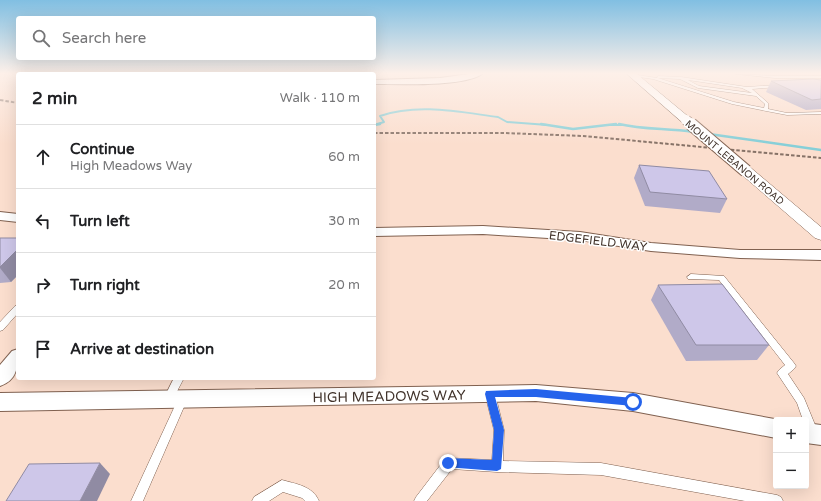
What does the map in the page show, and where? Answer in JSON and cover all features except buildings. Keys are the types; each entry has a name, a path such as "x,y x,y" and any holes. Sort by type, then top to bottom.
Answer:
{"street":[{"name":"MOUNT LEBANON ROAD","path":"659,97 821,235"},
{"path":"0,216 16,218"},
{"name":"EDGEFIELD WAY","path":"376,232 483,230 580,236 651,247 740,254 821,255"},
{"path":"0,378 16,358"},
{"name":"HIGH MEADOWS WAY","path":"0,402 536,393 633,402 773,427"}],"lane":[{"path":"715,97 733,103 787,114 821,113"},
{"path":"760,97 767,104 766,110"},
{"path":"691,277 721,278 791,366 782,373 801,401 814,434"},
{"path":"0,328 16,310"},
{"path":"137,501 175,400 179,380"},
{"path":"490,394 499,430 497,466"},
{"path":"420,501 448,463 601,469 777,501"},
{"path":"258,501 282,486 306,493 313,501"}],"waterway":[{"path":"376,124 384,122 380,116 394,112 424,109 454,111 498,117 507,122 547,125"},
{"path":"376,125 380,124"},
{"path":"541,124 547,125"},
{"path":"607,125 616,124"},
{"path":"619,124 693,132"},
{"path":"547,125 573,129 607,125"},
{"path":"607,125 623,125"},
{"path":"709,134 821,150"}],"railway":[{"path":"0,100 16,103"},
{"path":"376,133 505,133 583,136 821,158"}],"route":[{"path":"448,463 497,466 499,430 490,394 536,393 633,402"}]}
